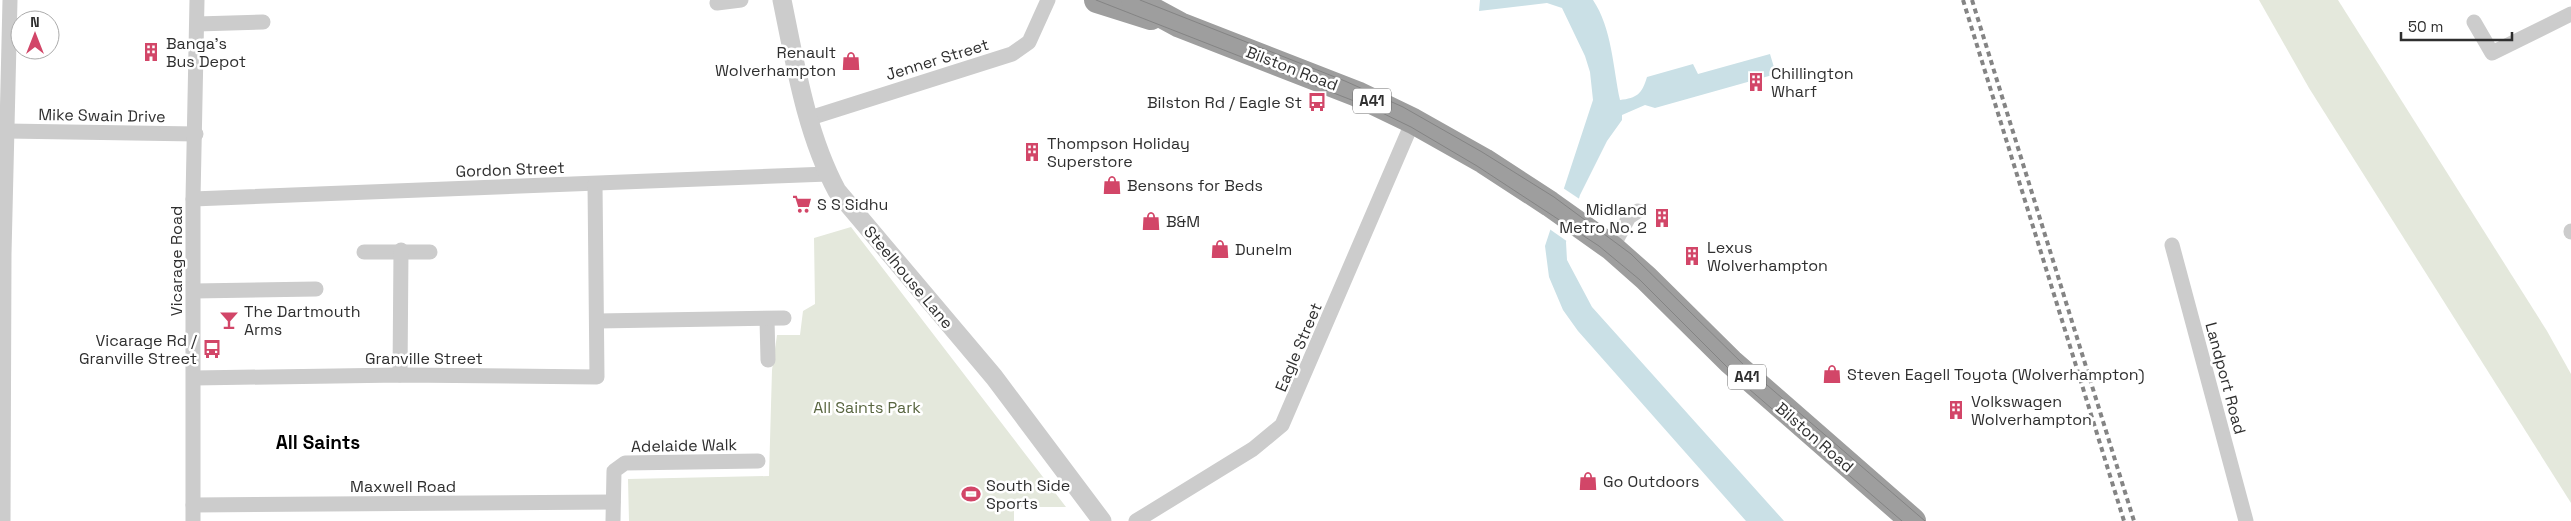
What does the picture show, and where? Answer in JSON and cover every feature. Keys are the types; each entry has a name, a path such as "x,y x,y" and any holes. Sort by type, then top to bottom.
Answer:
{"highway":[{"name":"A41","path":"1097,0 1180,25"},
{"name":"Bilston Road","path":"1134,0 1180,25 1357,94 1414,121 1484,161 1550,204 1612,248 1646,278 1731,362 1913,521"}],"street":[{"path":"3,521 2,254 10,0"},
{"name":"Vicarage Road","path":"193,521 193,199 196,134 197,0"},
{"path":"717,3 741,0"},
{"name":"Steelhouse Lane","path":"782,0 810,118 828,174 850,207 994,377 1102,521"},
{"name":"Jenner Street","path":"810,118 1012,54 1029,42 1048,0"},
{"path":"2474,22 2492,53 2571,14"},
{"path":"197,24 263,22"},
{"name":"Eagle Street","path":"1136,521 1253,449 1282,425 1414,121"},
{"name":"Mike Swain Drive","path":"7,131 196,134"},
{"name":"Gordon Street","path":"193,199 828,174"},
{"name":"Granville Street","path":"194,378 400,375 597,377 595,184"},
{"path":"1612,248 1629,217 1638,211"},
{"name":"Landport Road","path":"2172,244 2246,521"},
{"path":"364,252 401,250 430,252"},
{"path":"400,375 401,250"},
{"path":"194,291 316,289"},
{"path":"597,321 784,318"},
{"path":"766,319 768,360"},
{"name":"Adelaide Walk","path":"613,521 614,471 624,463 758,461"},
{"name":"Maxwell Road","path":"193,505 613,502"}],"green space":[{"path":"2259,0 2338,0 2547,331 2571,374 2571,503 2309,88"},
{"name":"All Saints Park","path":"851,227 1066,507 1014,507 1014,521 629,521 628,479 769,476 772,370 777,335 800,335 803,311 815,304 814,238"}],"water":[{"path":"1480,0 1593,0 1608,36 1620,100 1631,98 1638,94 1647,77 1693,64 1698,74 1770,54 1776,74 1655,108 1645,105 1622,115 1622,120 1607,141 1580,195 1566,242 1567,260 1592,307 1784,521 1746,521 1578,331 1563,310 1549,277 1545,246 1593,100 1590,72 1585,56 1562,8 1547,3 1479,11"}],"pier":[{"path":"1563,188 1581,200 1568,242 1548,228"}],"tram line":[{"path":"1096,0 1372,108 1411,127 1477,166 1599,246 1640,280 1749,389 1902,521"},
{"path":"1140,0 1345,81 1403,107 1482,152 1554,197 1631,254 1746,367 1925,521"}],"railway":[{"path":"1963,0 2124,521"},
{"path":"1972,0 2134,521"}],"place":[{"name":"Banga's Bus Depot","path":"151,52"},
{"name":"Renault Wolverhampton","path":"851,61"},
{"name":"Chillington Wharf","path":"1756,82"},
{"name":"Bilston Rd / Eagle St","path":"1317,102"},
{"name":"Thompson Holiday Superstore","path":"1032,152"},
{"name":"Bensons for Beds","path":"1112,185"},
{"name":"S S Sidhu","path":"802,204"},
{"name":"Midland Metro No. 2","path":"1662,218"},
{"name":"B&M","path":"1151,221"},
{"name":"Dunelm","path":"1220,249"},
{"name":"Lexus Wolverhampton","path":"1692,256"},
{"name":"The Dartmouth Arms","path":"229,320"},
{"name":"Vicarage Rd / Granville Street","path":"212,349"},
{"name":"Steven Eagell Toyota (Wolverhampton)","path":"1832,374"},
{"name":"Volkswagen Wolverhampton","path":"1956,410"},
{"name":"Go Outdoors","path":"1588,481"},
{"name":"South Side Sports","path":"971,494"}],"district":[{"name":"All Saints","path":"318,442"}]}
